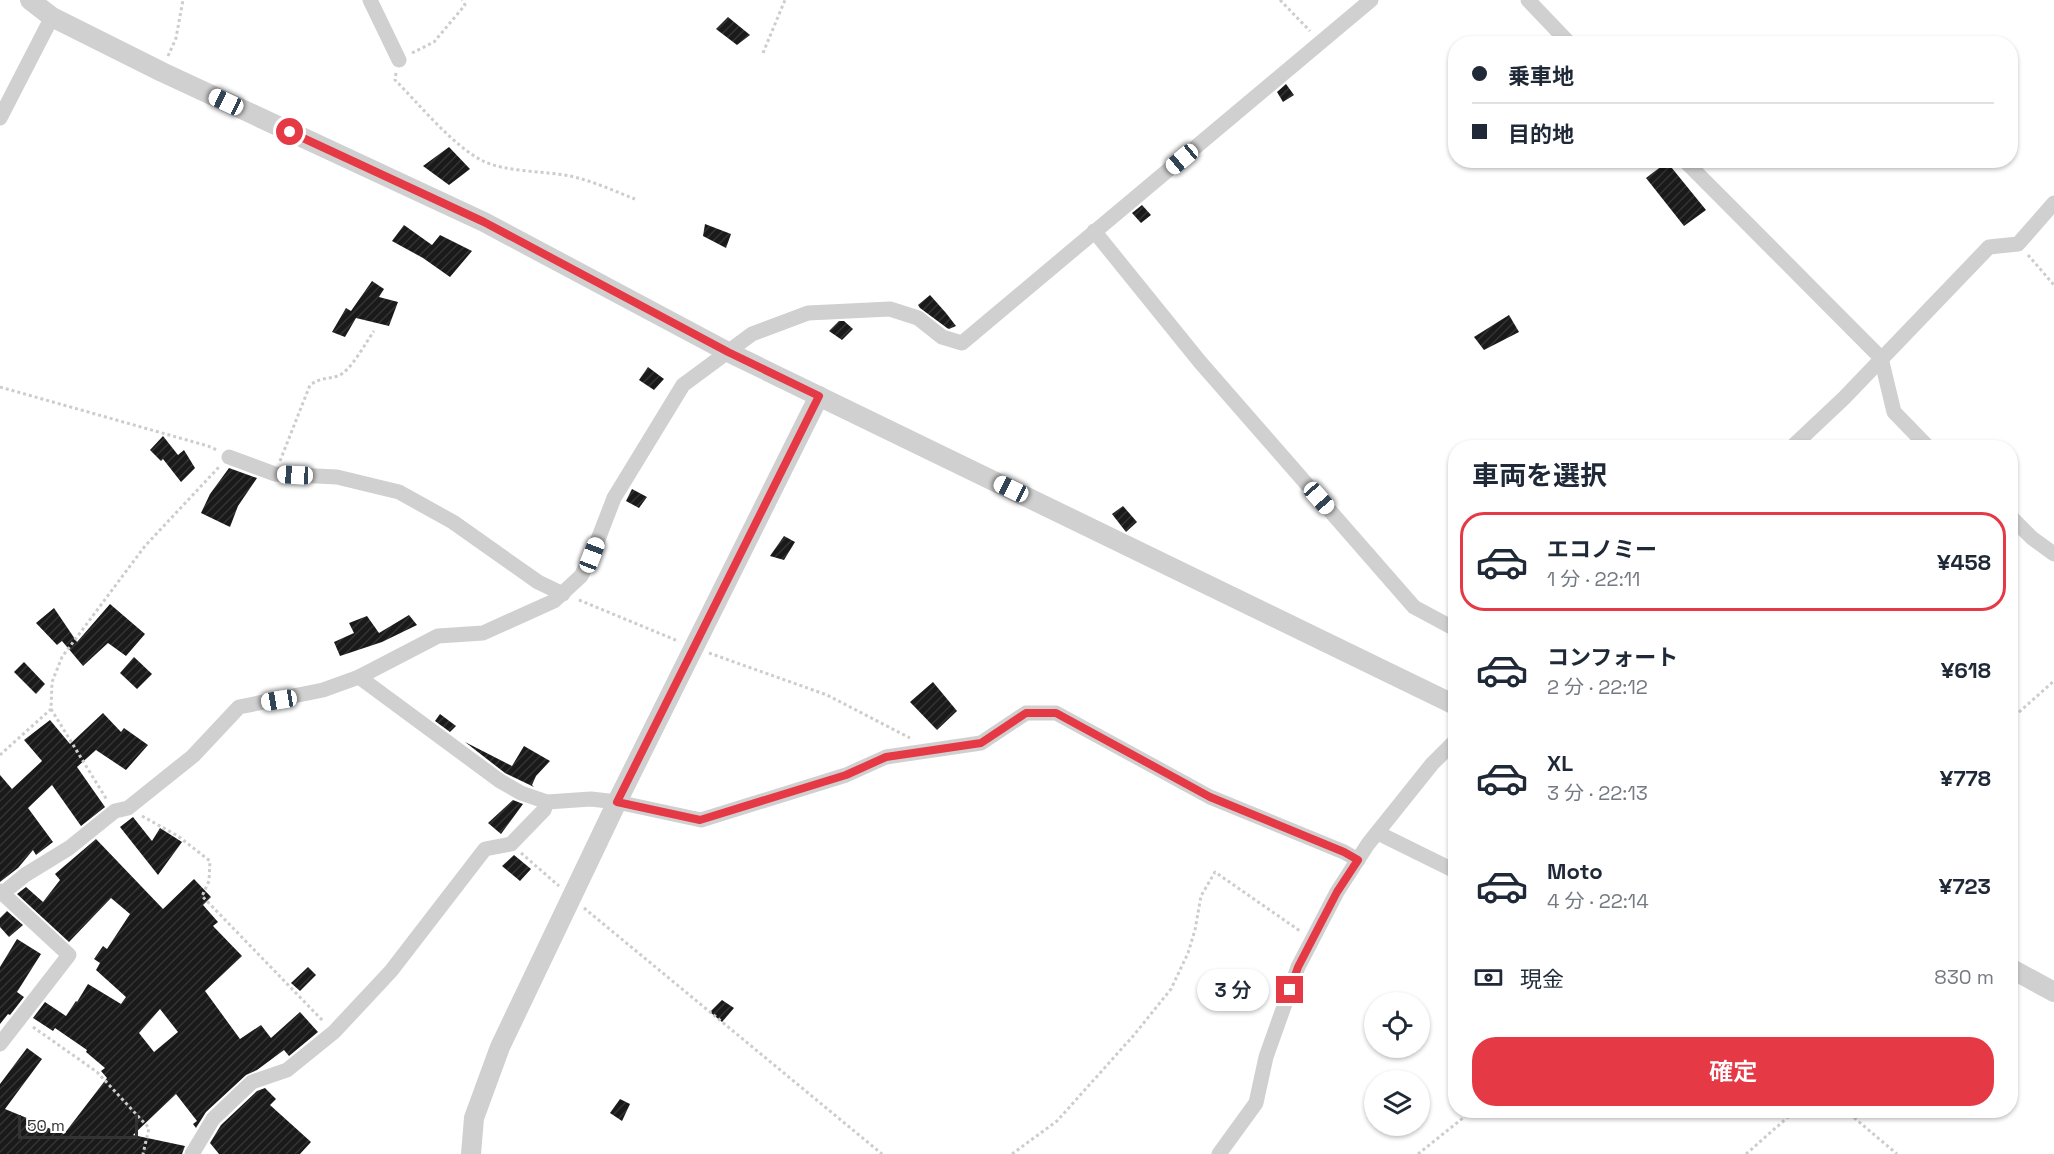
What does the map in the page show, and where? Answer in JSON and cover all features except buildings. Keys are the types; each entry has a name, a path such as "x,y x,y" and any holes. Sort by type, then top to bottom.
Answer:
{"street":[{"path":"30,0 52,18 162,72 484,222 728,352 1448,702"},
{"path":"370,0 399,60"},
{"path":"0,1044 69,955 2,892 69,848 193,756 239,707 323,690 359,677 438,636 483,633 554,601 581,576 592,555 614,498 683,386 728,352 761,330 808,313 890,309 918,318 942,337 962,343 1371,0"},
{"path":"1528,0 1562,36"},
{"path":"0,118 52,18"},
{"path":"1692,168 1881,358 1894,412 1921,440"},
{"path":"1799,440 1844,398 1989,247 2018,244 2054,203"},
{"path":"1094,231 1200,362 1414,607 1448,625"},
{"path":"471,1154 474,1118 500,1047 573,899 617,802 819,396"},
{"path":"229,457 275,474 337,477 399,492 453,522 538,582 563,594"},
{"path":"2018,524 2054,554"},
{"path":"359,677 500,782 521,793 547,802 591,799 617,802 700,820 846,775 886,757 981,743 1026,713 1056,713 1210,797 1344,852 1358,860"},
{"path":"1219,1154 1256,1103 1266,1057 1298,967 1337,892 1378,833 1432,764 1448,748"},
{"path":"192,1154 213,1119 252,1082 287,1070 334,1032 391,970 485,849 511,844 544,810 547,802"},
{"path":"1378,833 1448,868"},
{"path":"2018,972 2054,992"}],"path":[{"path":"162,72 176,39 183,0"},
{"path":"462,0 465,5 434,42 399,60 395,80 462,148 485,162 526,171 570,176 635,199"},
{"path":"763,53 785,0"},
{"path":"1280,0 1322,43"},
{"path":"2018,244 2054,285"},
{"path":"275,474 310,384 320,378 339,376 350,366 374,331"},
{"path":"0,387 208,446 229,457 145,546 62,657 52,682 51,709 121,809 178,836 210,861 209,881 202,896 334,1032"},
{"path":"563,594 694,647 827,695 933,750"},
{"path":"2018,713 2054,681"},
{"path":"0,755 51,709"},
{"path":"511,844 573,899 882,1154"},
{"path":"1012,1154 1057,1121 1134,1035 1171,989 1188,952 1195,930 1201,896 1215,872 1313,940"},
{"path":"20,1017 97,1072 130,1106 149,1128 143,1154"},
{"path":"1418,1154 1463,1118"},
{"path":"1746,1154 1787,1118"},
{"path":"1854,1118 1897,1154"}],"route":[{"path":"290,132 484,222 728,352 819,396 617,802 700,820 846,775 886,757 981,743 1026,713 1056,713 1210,797 1344,852 1358,860 1337,892 1298,967 1290,990"}]}
